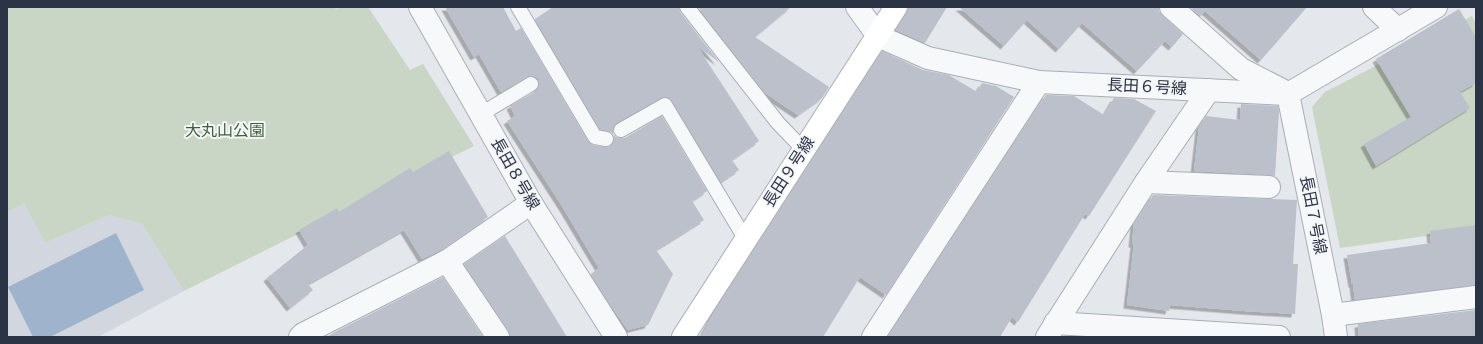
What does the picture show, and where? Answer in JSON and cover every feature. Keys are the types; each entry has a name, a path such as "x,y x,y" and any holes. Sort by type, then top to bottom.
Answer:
{"street":[{"name":"長田８号線","path":"420,7 531,203 616,337"},
{"path":"857,7 878,36"},
{"name":"長田９号線","path":"683,337 896,7"},
{"path":"1171,7 1241,69 1288,94 1436,7"},
{"path":"1374,7 1398,30"},
{"name":"長田６号線","path":"878,36 928,58 1040,82 1288,94"},
{"path":"873,337 1040,82"},
{"path":"1051,330 1146,182 1209,90"},
{"name":"長田７号線","path":"1288,94 1336,337"},
{"path":"1146,182 1269,187"},
{"path":"300,337 447,261 531,203"},
{"path":"447,261 498,337"},
{"path":"1332,315 1476,297"},
{"path":"1051,330 1279,337"}],"lane":[{"path":"518,7 595,137 606,138"},
{"path":"687,7 778,123 804,150"},
{"path":"481,114 531,84"},
{"path":"621,130 665,105 746,240"}],"shaded area":[{"path":"24,204 45,243 109,215 142,224 184,291 98,337 7,337 7,212"}],"green space":[{"name":"大丸山公園","path":"7,7 334,7 336,9 341,7 368,7 410,70 423,64 474,146 184,291 142,224 109,215 45,243 24,204 7,212"},
{"path":"1472,16 1476,24 1476,229 1340,248 1312,107 1325,92"}],"water":[{"path":"116,233 144,290 50,337 33,337 8,287"}],"building":[{"path":"445,7 503,7 516,31 521,28 588,141 593,145 609,147 614,141 614,136 611,132 600,129 535,19 553,7 679,7 680,12 719,62 697,46 759,141 732,160 739,170 721,182 669,97 661,98 617,123 613,130 613,134 616,137 625,138 662,116 707,191 692,201 704,220 656,250 673,274 648,325 628,330 611,306 591,274 599,268 562,206 507,121 515,116 510,106 536,91 539,84 538,79 535,76 527,77 501,92 479,54 474,57"},
{"path":"698,7 791,7 755,37 829,87 822,98 798,115 765,93"},
{"path":"908,7 947,7 925,43 896,30 906,14"},
{"path":"959,7 1159,7 1159,11 1163,16 1183,34 1172,47 1165,41 1137,71 1082,23 1059,49 1027,20 1004,46"},
{"path":"1190,7 1307,7 1261,60 1205,11 1200,16"},
{"path":"1459,9 1476,37 1476,83 1460,92 1470,108 1376,166 1364,144 1411,117 1376,59"},
{"path":"882,51 923,70 949,75 977,92 982,83 996,86 1014,97 886,295 860,277 823,337 701,337 714,312"},
{"path":"1046,95 1074,96 1104,115 1114,98 1134,99 1156,111 1089,216 1085,214 1018,322 1012,317 1000,337 888,337"},
{"path":"1241,104 1278,106 1279,111 1275,176 1194,171 1199,127 1206,116 1240,120"},
{"path":"449,151 488,217 441,250 422,259 404,230 308,284 313,290 290,308 267,278 308,245 299,230 337,208 339,212 410,168 413,172"},
{"path":"1153,195 1297,200 1293,264 1298,264 1295,314 1170,305 1169,311 1127,305 1134,244 1132,244 1134,223"},
{"path":"1476,225 1476,285 1355,300 1347,255 1431,243 1430,231"},
{"path":"505,236 567,337 510,337 508,330 464,264"},
{"path":"443,277 483,337 327,337 335,332"},
{"path":"1476,310 1476,337 1359,337 1358,324"}]}
